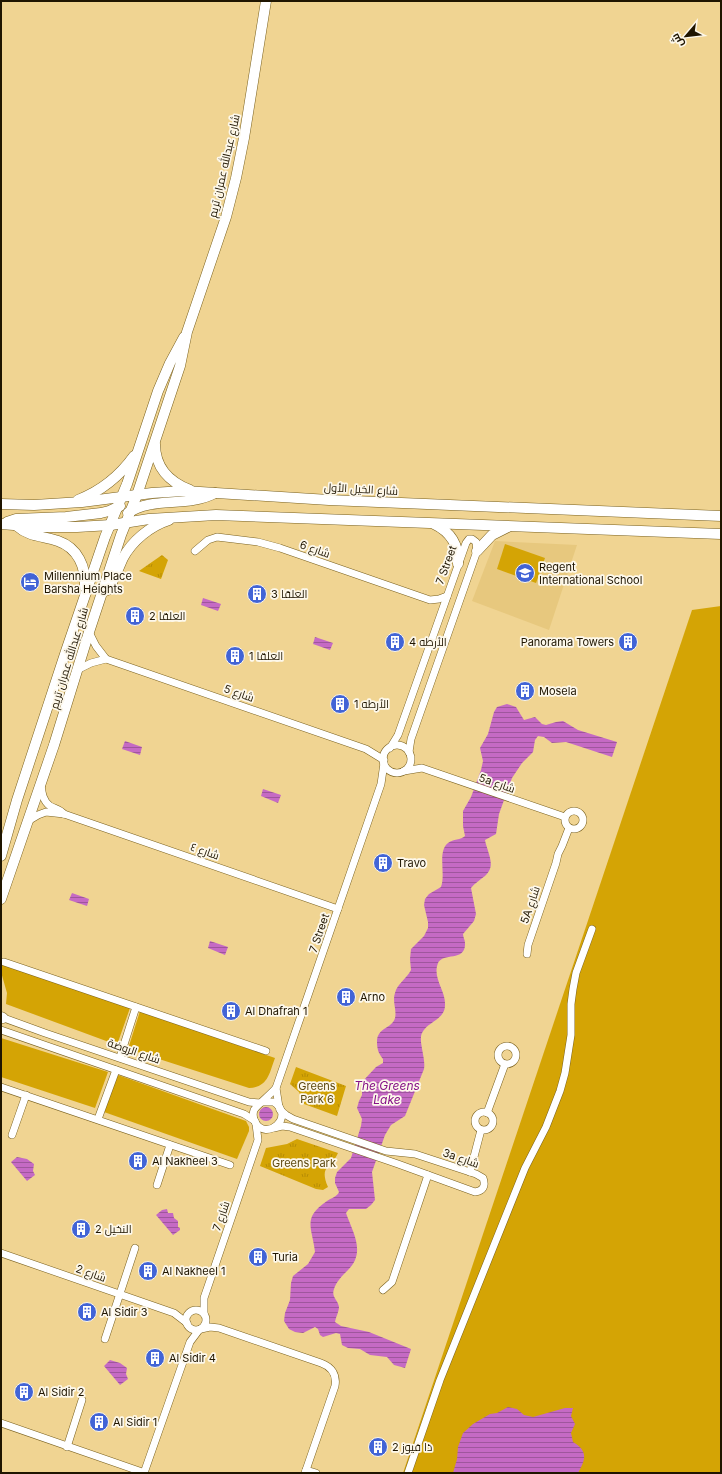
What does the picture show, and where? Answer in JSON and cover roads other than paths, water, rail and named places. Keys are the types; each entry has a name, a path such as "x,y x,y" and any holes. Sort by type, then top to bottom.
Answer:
{"main road":[{"name":"شارع عبدالله عمران تريم","path":"130,496 140,482 180,366 187,332 220,236 236,178 266,1"},
{"name":"شارع عبدالله عمران تريم","path":"1,899 62,720 99,601 131,511 130,496 139,448 161,384 175,353 187,332"},
{"path":"155,438 156,456 164,472 178,484 194,491"},
{"path":"68,503 90,495 111,482 126,466 139,448"},
{"name":"شارع الخيل الأول","path":"1,504 34,505 68,503 175,491 194,491 329,500 721,516"},
{"path":"113,524 131,511 140,507 155,504 192,502 204,499 215,493"},
{"path":"1,524 16,519 100,514 118,508 130,496"},
{"path":"149,519 142,516 141,510 155,504"},
{"name":"شارع عبدالله عمران تريم","path":"1,856 19,792 85,594 105,537 113,524 118,508"},
{"path":"1,524 58,528 113,524 149,519 216,515 721,534"},
{"path":"99,601 110,586 123,558 137,540 156,526 176,517"},
{"path":"430,523 441,528 453,541 458,552 458,564"},
{"path":"17,526 30,534 59,541 74,551 80,558 84,568 86,578 85,594"},
{"path":"477,551 492,535 511,526"}],"street":[{"name":"شارع 6","path":"195,551 208,540 216,537 258,542 280,548 430,600"},
{"name":"7 Street","path":"389,748 398,735 467,540 474,540 477,545 477,551"},
{"path":"382,784 390,777 408,769 411,762 411,739 477,551"},
{"path":"430,600 447,596"},
{"path":"430,600 440,615"},
{"path":"77,670 91,663 106,659 96,646 89,632"},
{"name":"شارع 5","path":"106,659 366,749 384,762"},
{"path":"402,772 396,773 388,770 384,762 384,754 389,748 398,746 406,749 410,753"},
{"name":"شارع 5","path":"366,749 389,748"},
{"name":"5a شارع","path":"410,753 422,768"},
{"name":"7 Street","path":"276,1088 382,784 384,762"},
{"name":"5a شارع","path":"402,772 422,768 565,817"},
{"name":"شارع ٤","path":"40,785 48,804 60,810 64,814"},
{"name":"شارع ٤","path":"28,821 46,812 64,814 338,909"},
{"path":"575,812 581,814 582,824 575,829 569,828 565,823 565,817 569,813 575,812"},
{"name":"5A شارع","path":"527,954 528,945 558,854 569,828"},
{"path":"408,1473 440,1380 525,1168 546,1126 560,1091 565,1073 571,1035 571,1004 573,988 576,973 592,929"},
{"path":"4,962 266,1051"},
{"path":"120,1058 136,1007"},
{"name":"شارع الروضة","path":"2,1017 249,1102 262,1102"},
{"path":"1,1030 244,1114 262,1128 272,1128 281,1120 276,1088"},
{"path":"487,1113 505,1064"},
{"path":"98,1119 116,1070"},
{"path":"1,1087 230,1165"},
{"path":"255,1122 255,1109 276,1088"},
{"path":"12,1135 26,1095"},
{"path":"262,1102 270,1101 280,1108"},
{"name":"3a شارع","path":"272,1128 282,1126 290,1127 471,1191 479,1192 484,1186 483,1178 468,1171 415,1154 386,1151 293,1119 286,1115 280,1108"},
{"path":"482,1113 487,1113 492,1116 493,1125 489,1129 481,1130 476,1124 476,1118 482,1113"},
{"name":"شارع 7","path":"205,1315 204,1298 258,1140 255,1122"},
{"name":"شارع 7","path":"258,1140 272,1128"},
{"path":"468,1171 475,1155 481,1130"},
{"path":"157,1185 170,1145"},
{"path":"409,1168 407,1163 408,1159 415,1154"},
{"path":"384,1290 392,1282 418,1209 418,1204 430,1176"},
{"path":"104,1339 135,1248"},
{"name":"شارع 2","path":"1,1253 174,1313 188,1325"},
{"name":"شارع 7","path":"192,1310 204,1298"},
{"path":"190,1342 186,1316 192,1310 200,1310 219,1328"},
{"name":"شارع 2","path":"174,1313 192,1310"},
{"path":"1,1423 144,1473 190,1342 206,1323 205,1315"},
{"path":"188,1325 194,1330 210,1327 219,1328 321,1362 332,1370 335,1378 335,1386 306,1471 316,1473"},
{"path":"67,1447 82,1400"}],"water":[{"path":"203,598 221,604 218,611 201,605"},
{"path":"315,637 333,643 330,650 313,644"},
{"name":"The Greens Lake","path":"507,704 516,707 524,720 535,717 542,724 546,725 563,721 578,730 617,742 612,757 566,742 552,743 544,737 538,736 535,740 533,752 522,763 512,778 499,814 496,834 485,840 491,863 489,872 471,888 476,914 474,921 463,934 465,942 464,949 462,953 444,958 438,963 437,974 445,1000 444,1010 442,1014 422,1033 421,1040 424,1069 405,1116 391,1125 385,1135 372,1172 375,1200 366,1209 349,1209 346,1213 354,1235 357,1249 353,1263 338,1281 333,1292 339,1307 335,1322 341,1326 369,1332 411,1349 405,1368 394,1365 387,1357 370,1355 360,1349 348,1348 342,1345 340,1334 336,1333 323,1337 315,1327 303,1333 295,1332 289,1329 284,1321 285,1313 290,1300 293,1276 308,1264 315,1252 310,1224 311,1218 319,1207 338,1194 339,1192 335,1183 337,1172 351,1158 361,1126 362,1119 357,1108 362,1095 362,1082 376,1067 383,1063 383,1059 379,1054 377,1047 379,1033 391,1024 395,1018 394,996 396,990 411,970 411,949 424,936 428,928 424,905 425,899 429,894 441,887 443,875 442,857 445,847 448,843 465,836 463,811 471,797 481,770 483,761 480,748 488,734 494,712 497,707"},
{"path":"125,741 142,747 140,755 122,749"},
{"path":"263,789 281,795 278,803 261,796"},
{"path":"72,893 89,899 87,906 69,900"},
{"path":"210,941 228,947 225,955 208,948"},
{"path":"266,1107 271,1109 273,1114 271,1119 266,1121 261,1119 259,1114 261,1109"},
{"path":"17,1157 27,1159 34,1164 33,1171 35,1175 27,1181 11,1162"},
{"path":"167,1209 168,1213 173,1213 174,1218 178,1221 178,1227 180,1228 180,1230 173,1235 156,1215 162,1210"},
{"path":"110,1360 120,1363 127,1368 126,1374 128,1379 120,1385 104,1366"},
{"path":"508,1407 517,1409 524,1415 533,1417 565,1408 573,1408 571,1416 575,1424 571,1433 573,1442 578,1445 584,1456 583,1464 578,1473 453,1473 457,1459 458,1447 463,1433 473,1424 490,1414 497,1413"}],"place":[{"name":"Regent International School","path":"525,573"},
{"name":"Millennium Place Barsha Heights","path":"30,582"},
{"name":"العلقا 3","path":"257,594"},
{"name":"العلقا 2","path":"135,616"},
{"name":"الأرطه 4","path":"395,642"},
{"name":"Panorama Towers","path":"628,642"},
{"name":"العلقا 1","path":"235,656"},
{"name":"Mosela","path":"525,691"},
{"name":"الأرطه 1","path":"340,704"},
{"name":"Travo","path":"383,863"},
{"name":"Arno","path":"346,997"},
{"name":"Al Dhafrah 1","path":"231,1011"},
{"name":"Al Nakheel 3","path":"138,1161"},
{"name":"النخيل 2","path":"81,1229"},
{"name":"Turia","path":"258,1257"},
{"name":"Al Nakheel 1","path":"148,1271"},
{"name":"Al Sidir 3","path":"87,1312"},
{"name":"Al Sidir 4","path":"155,1358"},
{"name":"Al Sidir 2","path":"24,1392"},
{"name":"Al Sidir 1","path":"99,1422"},
{"name":"ذا فيوز 2","path":"378,1447"}],"park label":[{"name":"Greens Park 6","path":"317,1092"},
{"name":"Greens Park","path":"304,1163"}]}
